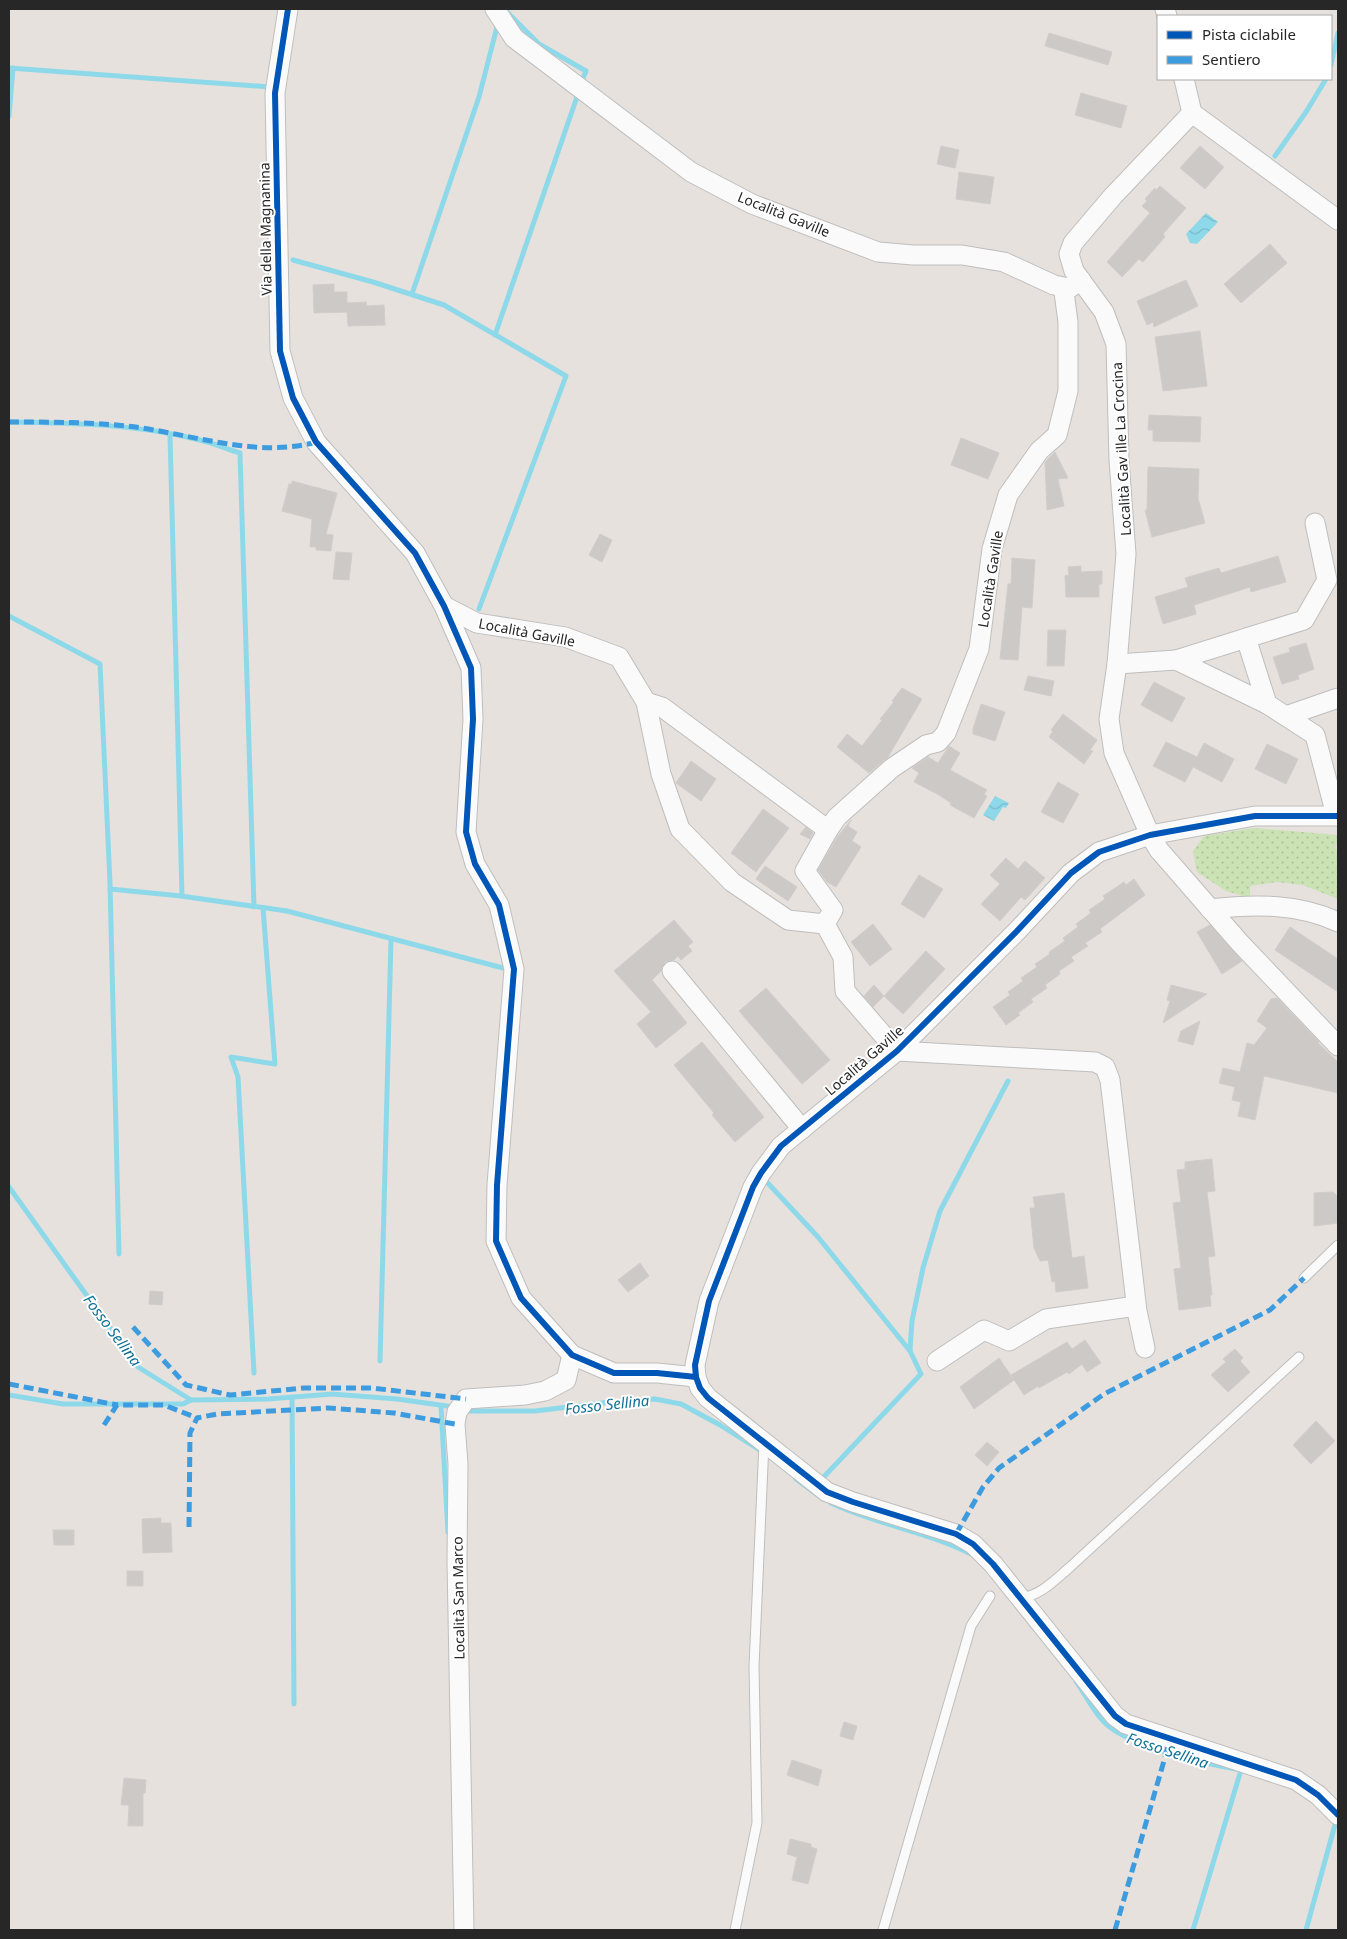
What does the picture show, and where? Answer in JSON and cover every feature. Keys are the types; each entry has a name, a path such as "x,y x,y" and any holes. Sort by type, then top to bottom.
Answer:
{"street":[{"name":"Via della Magnanina","path":"288,9 275,93 280,351 293,398 316,442 415,553 444,606 471,668 472,719 466,832 475,864 499,905 514,969 497,1185 496,1241 521,1298 572,1355"},
{"name":"Località Gaville","path":"495,9 514,38 521,44 691,172 752,204 878,252 913,256 962,255 1004,262 1054,285 1075,284"},
{"path":"1184,80 1192,113 1338,220"},
{"name":"Località Gav ille La Crocina","path":"1192,113 1113,196 1073,243 1069,254 1074,271 1075,284 1104,312 1116,344 1119,460 1126,554 1117,664 1109,719 1114,753 1150,835 1159,850 1240,943 1338,1046"},
{"name":"Località Gaville","path":"825,924 833,910 805,871 838,816 892,768 926,745 938,742 946,733 979,649 992,549 1008,495 1039,451 1057,435 1068,391 1068,322 1064,292 1075,284"},
{"path":"1117,664 1176,660 1304,620 1327,580 1315,523"},
{"name":"Località Gaville","path":"444,606 477,623 565,637 619,657 646,702 661,774 680,829 732,882 788,920 825,924"},
{"path":"1246,638 1267,704"},
{"path":"1176,660 1267,704 1315,735 1337,815"},
{"path":"1286,716 1338,698"},
{"path":"646,702 662,707 828,830"},
{"name":"Località Gaville","path":"696,1376 695,1364 709,1301 747,1201 761,1172 770,1159 781,1146 897,1051 1018,931 1071,873 1099,852 1150,835 1255,816 1337,815"},
{"path":"1210,909 1245,905 1290,907 1338,922"},
{"name":"Località Gaville","path":"825,924 843,957 845,990 897,1051 1095,1062 1105,1067 1110,1080 1136,1306 1145,1348"},
{"path":"672,971 802,1129"},
{"path":"936,1361 984,1330 1009,1341 1046,1318 1136,1306"},
{"path":"572,1355 614,1373 696,1376 700,1388 708,1398 827,1492 956,1534 973,1544 993,1564 1115,1716 1126,1724 1296,1780 1318,1795 1338,1815"},
{"name":"Località San Marco","path":"464,1930 458,1582 458,1464 455,1424 458,1412 466,1398 525,1395 545,1391 566,1380 572,1355"}],"lane":[{"path":"1304,1278 1338,1245"},
{"path":"1020,1598 1030,1597 1043,1590 1070,1568 1299,1357"},
{"path":"735,1930 757,1823 754,1666 764,1442"},
{"path":"883,1930 971,1626 990,1596"}],"green space":[{"path":"1254,828 1338,835 1336,849 1338,849 1338,899 1303,885 1277,882 1250,886 1250,898 1226,891 1197,872 1193,851 1204,836"}],"water":[{"path":"1206,213 1218,222 1197,244 1190,243 1186,234"},
{"path":"995,796 1009,803 1006,808 1003,807 994,821 983,815"}],"building":[{"path":"1049,33 1112,52 1108,65 1045,46"},
{"path":"1081,93 1127,106 1121,128 1075,115"},
{"path":"941,146 959,150 955,168 937,164"},
{"path":"1200,146 1224,167 1205,189 1180,168"},
{"path":"959,172 994,177 990,204 956,199"},
{"path":"1160,186 1186,208 1163,234 1165,237 1143,262 1139,259 1122,277 1107,262 1150,213 1142,206 1147,201 1145,199 1155,188 1156,190"},
{"path":"1270,244 1287,263 1241,303 1224,284"},
{"path":"1186,280 1198,306 1154,327 1153,322 1147,325 1137,301"},
{"path":"334,284 334,292 347,292 347,303 366,302 367,306 384,305 385,325 348,326 347,311 314,313 313,285"},
{"path":"1200,331 1207,386 1163,391 1155,337"},
{"path":"1149,415 1201,417 1200,442 1153,441 1153,430 1148,430"},
{"path":"961,438 999,453 988,479 951,465"},
{"path":"1055,452 1068,478 1058,479 1064,506 1047,510 1045,462"},
{"path":"1148,467 1199,469 1198,498 1205,523 1152,537 1145,510 1147,510"},
{"path":"292,481 337,493 326,534 333,535 331,551 316,550 316,547 310,547 312,519 282,511 289,484 292,484"},
{"path":"600,534 612,540 602,562 589,555"},
{"path":"336,552 352,553 349,580 333,579"},
{"path":"1278,556 1286,582 1251,592 1250,587 1194,605 1196,614 1163,624 1155,597 1188,587 1185,578 1219,568 1221,573"},
{"path":"1012,558 1035,560 1032,608 1022,607 1018,660 1000,659 1008,584 1011,584"},
{"path":"1081,566 1081,572 1102,571 1099,597 1066,597 1065,576 1069,575 1068,567"},
{"path":"1048,630 1066,630 1064,666 1047,666"},
{"path":"1306,643 1314,669 1298,675 1299,679 1282,684 1273,657 1290,652 1289,648"},
{"path":"1028,676 1054,681 1051,696 1024,690"},
{"path":"1154,682 1185,698 1172,722 1141,705"},
{"path":"902,688 922,699 888,757 869,773 837,747 847,734 862,746 882,720 880,719 894,702 892,701"},
{"path":"981,704 1005,712 995,741 973,734"},
{"path":"1063,714 1097,740 1090,750 1093,751 1084,764 1049,737 1053,731 1051,730"},
{"path":"1166,742 1197,757 1204,743 1234,759 1222,782 1193,767 1185,782 1153,766"},
{"path":"1267,744 1298,759 1286,784 1255,769"},
{"path":"949,746 960,753 950,770 987,790 984,794 987,796 974,818 950,805 951,803 939,795 914,782 919,773 912,768 928,757 938,763"},
{"path":"691,761 716,779 701,801 676,783"},
{"path":"1058,782 1079,794 1063,823 1041,812"},
{"path":"763,809 789,828 756,872 731,853"},
{"path":"851,820 848,826 857,832 852,841 861,847 836,887 827,882 818,870 838,836"},
{"path":"806,827 813,833 810,839 800,834"},
{"path":"1006,858 1018,869 1025,861 1045,878 1025,900 1021,897 1000,921 981,904 1000,884 990,875"},
{"path":"765,866 797,887 788,901 756,879"},
{"path":"919,875 943,889 924,918 901,904"},
{"path":"1134,879 1145,895 1100,929 1102,932 1085,943 1088,946 1071,957 1074,961 1059,971 1060,974 1045,985 1047,988 1031,999 1033,1002 1006,1025 993,1007 1010,995 1008,992 1023,981 1021,978 1037,967 1035,964 1065,941 1063,938 1078,927 1076,924 1091,913 1089,910 1105,899 1103,896 1124,882 1126,885"},
{"path":"674,920 693,942 688,946 692,951 681,960 678,956 674,960 665,962 661,971 652,980 687,1023 656,1048 637,1024 651,1012 614,971"},
{"path":"873,924 892,949 870,966 851,942"},
{"path":"1210,925 1242,961 1222,974 1197,932"},
{"path":"1290,927 1338,959 1338,992 1275,950"},
{"path":"926,951 945,969 903,1014 884,996"},
{"path":"874,985 884,996 873,1007 864,996"},
{"path":"1171,985 1207,994 1163,1023 1170,1001 1167,1000"},
{"path":"766,988 830,1060 802,1084 739,1011"},
{"path":"1277,998 1338,1062 1338,1093 1264,1076 1255,1120 1238,1116 1241,1102 1232,1100 1235,1087 1219,1083 1223,1068 1240,1072 1247,1043 1254,1045 1267,1028 1257,1021 1271,999"},
{"path":"1200,1021 1193,1045 1178,1041 1181,1031"},
{"path":"702,1042 764,1117 735,1142 712,1115 714,1113 674,1065"},
{"path":"1212,1159 1215,1191 1207,1192 1215,1256 1208,1257 1212,1295 1210,1295 1211,1306 1179,1310 1174,1269 1181,1268 1173,1203 1181,1202 1177,1170 1185,1169 1185,1162"},
{"path":"1333,1192 1338,1197 1338,1223 1314,1226 1314,1193"},
{"path":"1064,1193 1072,1258 1084,1256 1088,1288 1056,1292 1055,1281 1052,1282 1048,1260 1040,1261 1034,1248 1030,1208 1035,1208 1033,1197"},
{"path":"640,1263 649,1276 628,1292 618,1280"},
{"path":"150,1291 163,1292 162,1305 149,1304"},
{"path":"1085,1340 1101,1363 1087,1372 1082,1364 1069,1374 1067,1372 1024,1395 1011,1375 1067,1342 1072,1349"},
{"path":"1235,1349 1243,1358 1240,1361 1250,1372 1228,1392 1211,1375 1226,1362 1223,1359"},
{"path":"999,1358 1014,1380 974,1409 960,1387"},
{"path":"1316,1421 1335,1441 1311,1464 1293,1445"},
{"path":"987,1442 999,1452 987,1466 975,1455"},
{"path":"161,1518 161,1523 171,1523 172,1552 143,1553 142,1519"},
{"path":"53,1530 74,1530 74,1545 54,1545"},
{"path":"127,1571 143,1571 143,1586 127,1586"},
{"path":"844,1722 857,1726 853,1740 840,1736"},
{"path":"792,1760 822,1770 818,1786 787,1775"},
{"path":"124,1778 146,1780 145,1793 143,1793 143,1826 128,1826 129,1805 121,1805"},
{"path":"790,1839 811,1844 811,1847 817,1849 808,1884 792,1880 797,1857 787,1854"}],"waterway":[{"path":"506,11 539,44 586,71 581,83"},
{"path":"412,294 479,97 498,23"},
{"path":"1332,60 1338,33"},
{"path":"9,68 271,87"},
{"path":"9,116 13,68"},
{"path":"1275,156 1306,112 1325,80"},
{"path":"495,335 579,91"},
{"path":"293,260 373,282 444,305 566,376 479,609"},
{"path":"9,422 81,424 153,431 205,441 240,453 254,907"},
{"path":"170,435 182,896"},
{"path":"9,616 100,664 110,883 119,1254"},
{"path":"110,889 181,896 287,911 503,968"},
{"path":"254,1373 238,1077 231,1057 275,1064 263,908"},
{"path":"380,1361 391,939"},
{"path":"910,1350 912,1321 923,1268 940,1211 1008,1081"},
{"path":"764,1179 818,1237 910,1351 921,1374 819,1482"},
{"name":"Fosso Sellina","path":"9,1187 138,1367 191,1400 268,1399 332,1394 397,1399 454,1407"},
{"path":"9,1395 63,1404 183,1404 191,1400"},
{"path":"292,1397 294,1704"},
{"name":"Fosso Sellina","path":"463,1410 535,1411 655,1399 681,1404 720,1425 758,1449"},
{"path":"441,1406 448,1532"},
{"name":"Fosso Sellina","path":"796,1479 823,1499"},
{"name":"Fosso Sellina","path":"831,1503 849,1511 940,1541 975,1556"},
{"name":"Fosso Sellina","path":"1076,1681 1100,1718 1115,1731 1130,1739 1167,1753 1236,1769"},
{"path":"1193,1930 1241,1770"},
{"path":"1306,1930 1336,1821"}],"marked path":[{"path":"9,422 83,423 127,426 222,443 270,448 316,442"},
{"path":"956,1534 983,1487 999,1468 1104,1394 1270,1310 1304,1278"},
{"path":"133,1327 186,1385 230,1395 304,1388 372,1388 466,1399"},
{"path":"9,1384 117,1405"},
{"path":"104,1425 117,1405 164,1405 197,1418"},
{"path":"189,1527 190,1433 197,1418 217,1414 328,1408 394,1413 455,1424"},
{"path":"1115,1930 1170,1740"}],"cycle path":[{"path":"288,9 275,93 280,351 293,398 316,442 415,553 444,606 471,668 473,719 466,832 475,864 499,905 514,969 497,1185 496,1241 521,1298 572,1355 614,1373 657,1373 696,1377"},
{"path":"1338,816 1255,816 1150,835 1099,852 1071,873 1017,931 897,1051 781,1146 753,1187 709,1301 695,1365 696,1377 700,1388 708,1398 827,1492 956,1534 973,1544 993,1564 1115,1716 1126,1724 1296,1780 1318,1795 1338,1815"}]}
